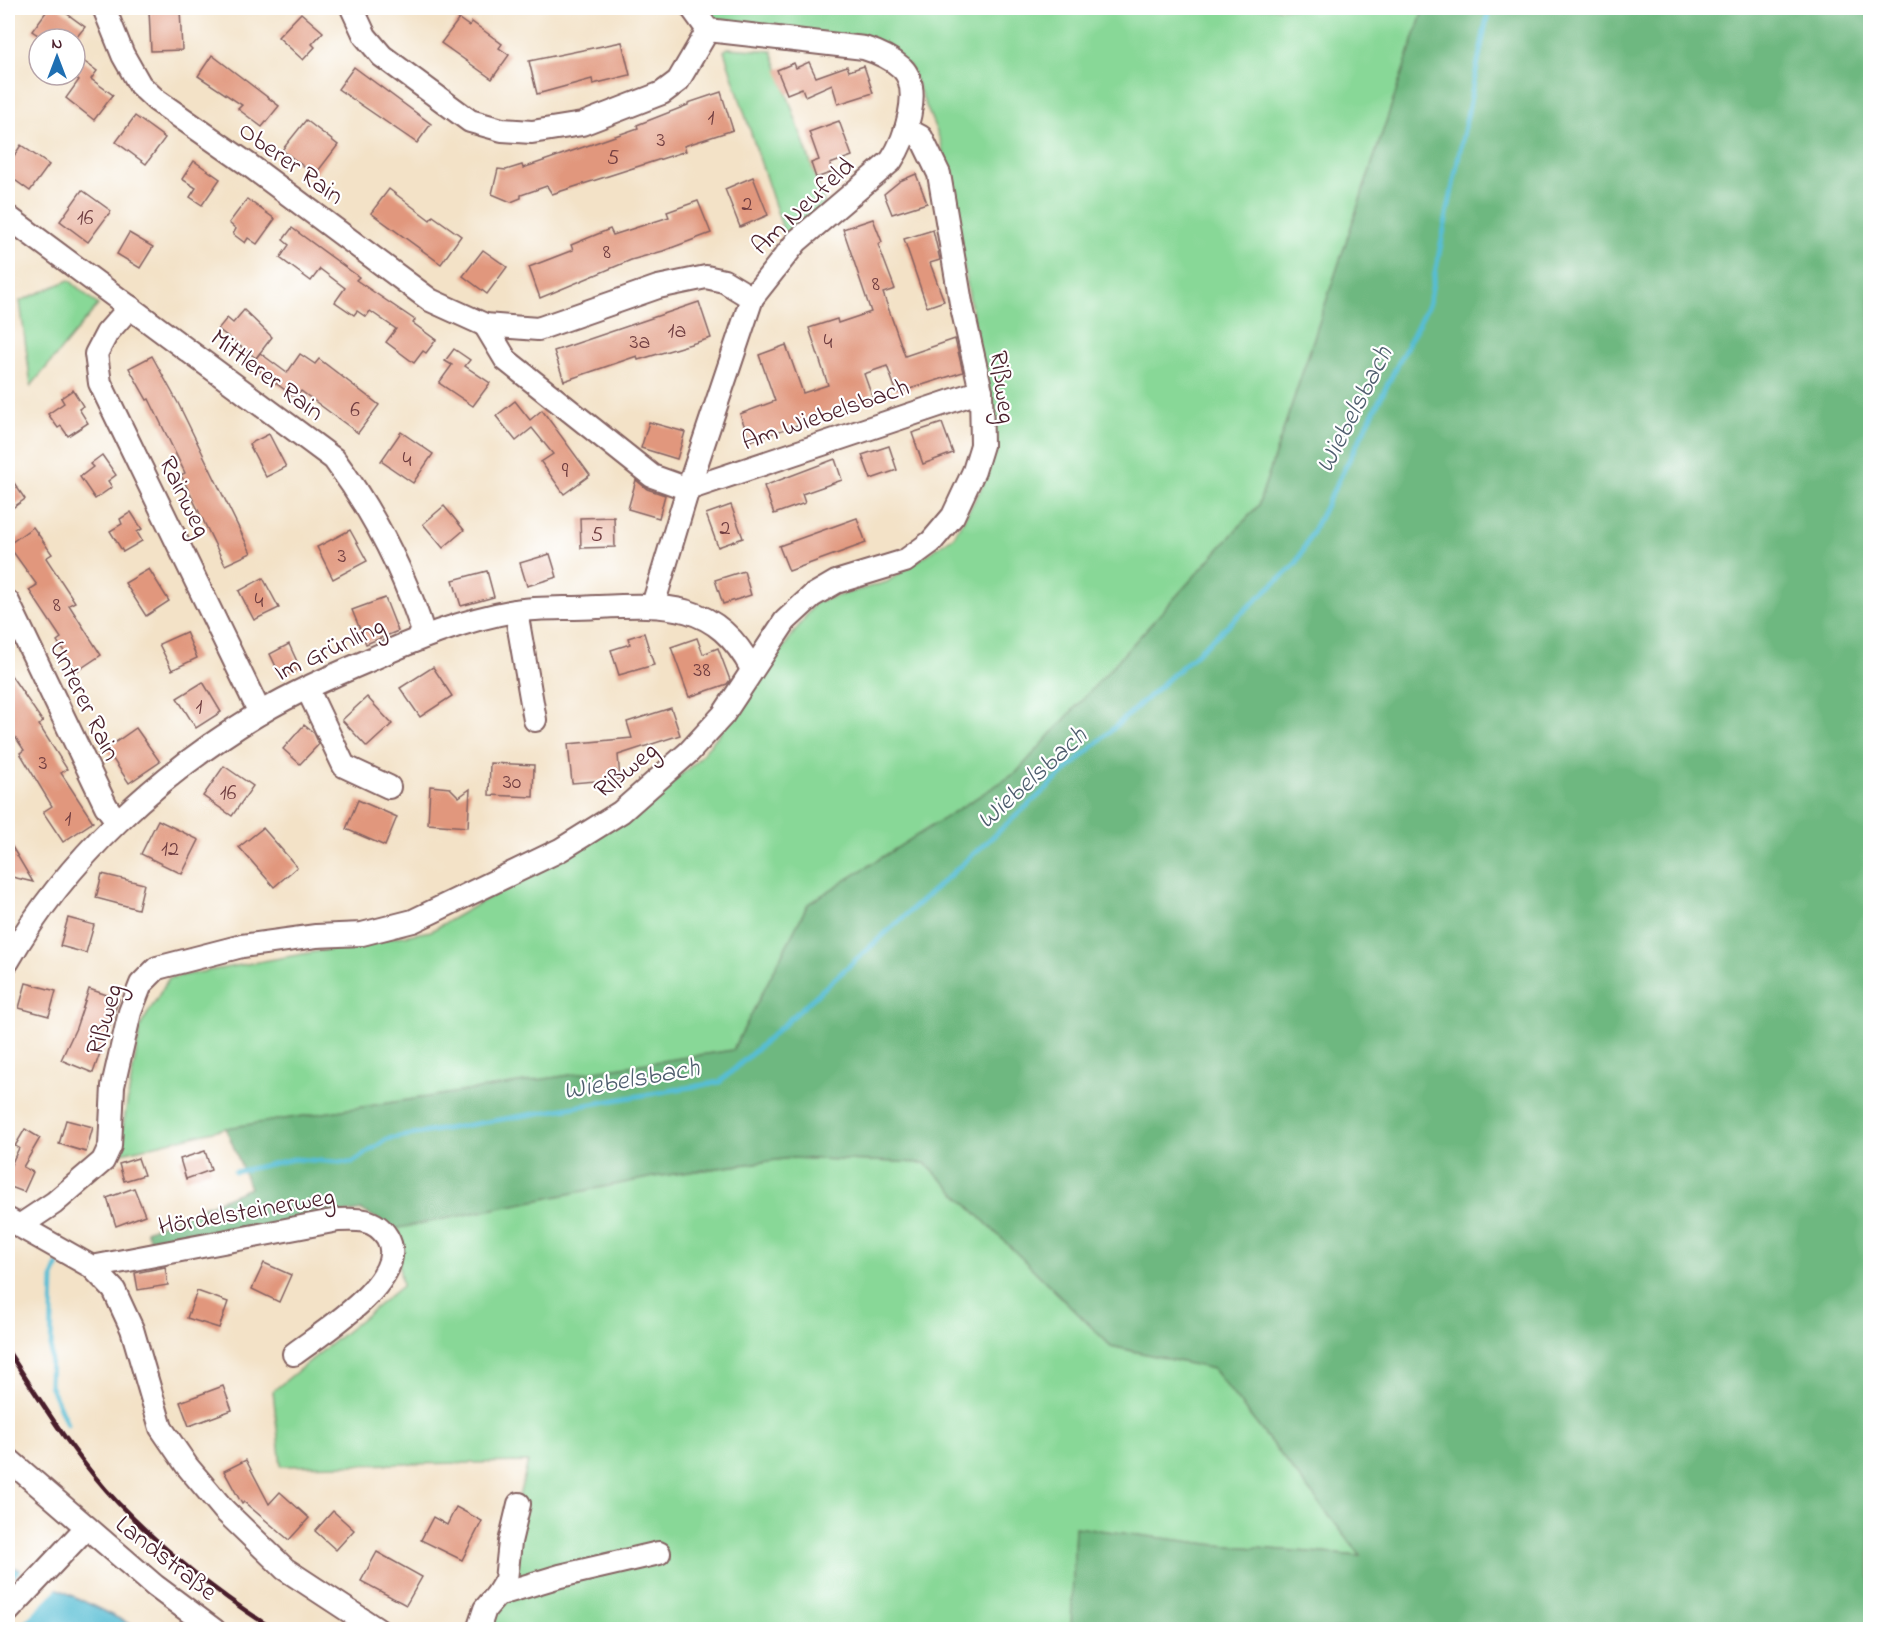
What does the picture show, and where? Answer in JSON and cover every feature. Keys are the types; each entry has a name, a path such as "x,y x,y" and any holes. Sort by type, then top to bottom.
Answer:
{"street":[{"name":"Oberer Rain","path":"104,8 123,56 140,85 156,100 249,165 430,300 485,325 538,328 658,287 706,277 724,281 752,298"},
{"path":"352,8 365,36 382,56 470,121 502,130 532,132 582,124 662,93 678,81 708,30 692,8"},
{"name":"Am Neufeld","path":"653,605 688,489 752,298 797,242 891,161 902,146 911,83 903,69 879,53 864,48 708,30"},
{"name":"Rißweg","path":"14,1222 54,1203 103,1161 110,1146 113,1086 130,1012 141,984 157,968 242,945 316,936 362,934 413,921 549,855 621,812 689,752 723,715 785,621 812,596 836,582 905,561 931,542 954,516 974,471 982,445 981,391 961,303 939,174 921,137 906,129"},
{"name":"Mittlerer Rain","path":"8,217 334,459 357,490 394,556 424,635"},
{"name":"Rainweg","path":"130,307 107,333 96,354 100,383 260,713"},
{"path":"485,325 506,360 652,476 688,489"},
{"name":"Am Wiebelsbach","path":"688,489 981,391"},
{"name":"Unterer Rain","path":"8,602 106,806 117,821"},
{"name":"Im Grünling","path":"9,954 48,901 117,821 188,762 260,713 307,688 424,635 516,611 653,605 711,620 740,646 752,669"},
{"path":"516,611 535,720"},
{"path":"307,688 344,766 389,787"},
{"name":"Hördelsteinerweg","path":"92,1267 338,1220 360,1219 376,1224 388,1238 390,1253 387,1272 370,1295 294,1354"},
{"path":"14,1222 92,1267 114,1290 132,1329 161,1428 187,1466 224,1510 285,1569 378,1629"},
{"name":"Landstraße","path":"8,1459 86,1529 155,1586 214,1629"},
{"path":"478,1629 485,1609 506,1581 510,1542 519,1504"},
{"path":"8,1611 86,1529"},
{"path":"497,1595 560,1576 659,1553"}],"green space":[{"path":"707,8 1424,8 1258,506 1016,773 808,904 733,1050 226,1128 118,1154 141,1025 169,978 431,931 632,815 696,762 736,713 816,602 887,582 954,536 982,487 993,426 941,142 909,65 717,20"},
{"path":"1424,8 1870,8 1870,1629 1071,1629 1075,1527 1217,1545 1361,1556 1213,1369 1111,1346 925,1163 791,1158 653,1177 394,1229 362,1210 154,1248 146,1231 250,1188 226,1128 733,1050 808,904 1016,773 1258,506"},
{"path":"728,48 772,51 825,204 786,239 724,51"},
{"path":"69,280 98,305 31,386 20,301"},
{"path":"791,1158 925,1163 1111,1346 1213,1369 1361,1556 1217,1545 1075,1527 1071,1629 484,1629 528,1462 281,1466 273,1391 402,1286 394,1229 653,1177"}],"water":[{"path":"8,1564 140,1629 8,1630"}],"pier":[{"path":"23,1568 60,1586 16,1629 8,1629 8,1584"}],"building":[{"path":"49,8 59,8 85,27 35,27"},
{"path":"180,9 182,50 151,51 149,10"},
{"path":"301,13 323,32 312,44 315,47 303,60 278,37"},
{"path":"459,19 469,26 472,22 502,44 499,48 509,55 492,79 441,43"},
{"path":"622,42 630,75 593,84 592,79 537,94 529,61"},
{"path":"212,55 279,106 262,127 238,109 242,105 198,76"},
{"path":"809,62 816,77 847,66 849,71 864,66 873,93 838,104 832,84 805,96 802,88 787,94 777,70 794,63 796,68"},
{"path":"87,64 97,71 91,79 113,95 94,120 66,98 74,87 87,87"},
{"path":"354,67 431,124 417,143 338,89"},
{"path":"721,92 733,130 684,146 686,151 552,194 547,186 521,195 521,198 511,202 492,194 498,169 506,170 522,165 523,168 555,157 638,128 637,125 688,105 688,103"},
{"path":"135,116 165,138 146,164 116,142"},
{"path":"306,120 338,145 315,175 282,150"},
{"path":"839,121 852,156 830,164 833,172 816,178 811,163 819,160 809,132"},
{"path":"21,145 49,165 30,191 8,175 8,165"},
{"path":"194,161 220,179 202,205 190,197 196,188 182,179"},
{"path":"916,174 927,203 892,214 884,194 900,181"},
{"path":"753,177 768,215 740,227 725,189"},
{"path":"389,189 430,220 433,216 461,236 441,264 371,213"},
{"path":"82,190 111,211 88,242 60,221"},
{"path":"247,199 275,219 257,244 248,238 245,243 233,234 236,229 229,223"},
{"path":"698,201 711,233 631,260 540,298 529,267 573,250 571,245 610,229 613,235 669,217 667,212"},
{"path":"873,219 882,242 878,244 895,289 883,293 905,356 955,339 963,372 897,393 887,366 864,374 873,399 826,413 827,415 750,441 740,414 775,401 759,355 786,345 803,393 828,385 809,328 837,319 838,323 871,312 843,229"},
{"path":"292,228 359,277 356,280 415,320 413,323 436,340 426,353 423,351 414,363 386,342 396,329 370,311 366,317 357,311 354,315 335,302 345,288 320,269 311,281 280,258 289,245 283,240"},
{"path":"933,230 940,260 930,263 944,301 927,307 904,239"},
{"path":"129,233 153,247 140,268 117,254"},
{"path":"483,250 507,267 487,294 463,276"},
{"path":"699,302 711,338 638,360 637,356 564,381 554,351"},
{"path":"244,310 272,337 256,358 218,329 227,318 233,323"},
{"path":"454,349 470,360 465,366 490,383 473,406 439,383 452,365 445,361"},
{"path":"260,353 287,373 300,354 315,364 319,359 379,405 358,433 301,391 296,398 251,365"},
{"path":"152,356 178,403 251,553 225,565 181,475 185,473 149,399 147,400 129,368"},
{"path":"73,390 83,406 79,409 88,423 68,436 61,426 58,428 48,414 64,403 61,398"},
{"path":"515,401 530,420 542,410 590,475 564,494 541,462 553,454 532,428 516,441 496,416"},
{"path":"649,422 685,432 677,459 641,448"},
{"path":"942,423 953,453 923,464 912,433"},
{"path":"401,432 433,454 413,483 381,461"},
{"path":"269,434 286,467 266,477 249,444"},
{"path":"889,446 897,470 871,479 862,455"},
{"path":"102,455 116,475 108,481 112,487 95,499 80,477 93,467 90,464"},
{"path":"835,459 842,480 802,494 805,503 774,514 764,486"},
{"path":"8,474 25,499 8,511"},
{"path":"636,480 647,489 665,495 659,518 628,509"},
{"path":"731,505 743,538 718,547 706,514"},
{"path":"444,506 464,530 443,548 423,524"},
{"path":"131,512 142,529 137,532 142,541 123,552 110,531 122,524 120,519"},
{"path":"614,517 615,547 581,548 580,518"},
{"path":"857,518 866,543 789,571 779,546"},
{"path":"33,527 52,554 46,558 75,602 69,605 101,655 77,671 57,641 61,638 29,590 37,585 8,545"},
{"path":"350,530 367,561 333,579 317,547"},
{"path":"550,554 557,577 527,586 520,563"},
{"path":"149,569 169,601 146,616 125,583"},
{"path":"487,571 494,597 461,606 453,580"},
{"path":"744,571 751,595 723,604 715,580"},
{"path":"263,578 279,608 254,620 239,591"},
{"path":"385,598 398,631 366,644 352,610"},
{"path":"186,632 197,658 172,670 159,644"},
{"path":"644,633 654,665 619,675 611,650 630,644 628,638"},
{"path":"697,638 703,654 718,648 730,680 727,684 689,697 671,647"},
{"path":"289,644 300,668 281,677 270,654"},
{"path":"433,667 452,696 420,717 400,688"},
{"path":"8,671 43,722 39,725 67,769 61,773 93,822 63,842 43,812 52,806 20,753 24,750 8,726"},
{"path":"203,682 221,712 196,728 177,698"},
{"path":"367,697 392,724 367,747 342,720"},
{"path":"671,708 680,735 618,755 620,779 572,783 568,744 632,738 627,722"},
{"path":"304,725 314,733 319,744 300,764 283,749"},
{"path":"136,728 160,762 129,783 106,749"},
{"path":"490,763 534,765 533,797 489,795"},
{"path":"224,766 253,786 232,816 203,796"},
{"path":"430,786 450,788 459,797 470,789 468,827 428,824"},
{"path":"358,800 397,817 385,846 346,829"},
{"path":"158,820 199,840 182,874 141,854"},
{"path":"263,828 297,867 274,887 239,847"},
{"path":"8,840 33,882 8,876"},
{"path":"102,874 144,884 138,909 96,898"},
{"path":"68,918 94,925 86,953 60,946"},
{"path":"26,983 56,991 49,1016 19,1008"},
{"path":"89,989 119,999 93,1073 61,1060 76,1028"},
{"path":"66,1120 93,1127 86,1152 59,1144"},
{"path":"25,1129 40,1138 23,1167 33,1172 24,1192 8,1186 8,1171 19,1148 15,1146"},
{"path":"205,1151 211,1170 186,1179 180,1159"},
{"path":"138,1158 144,1175 124,1181 119,1164"},
{"path":"134,1188 145,1215 116,1226 107,1198"},
{"path":"264,1263 291,1275 279,1302 252,1289"},
{"path":"165,1267 168,1285 138,1290 135,1273"},
{"path":"197,1291 228,1302 219,1328 187,1318"},
{"path":"223,1386 232,1410 189,1426 180,1402"},
{"path":"246,1460 269,1504 280,1492 309,1518 289,1540 244,1502 242,1504 224,1471"},
{"path":"456,1507 482,1521 462,1560 421,1540 433,1517 447,1525"},
{"path":"333,1511 354,1530 336,1550 315,1531"},
{"path":"377,1552 422,1577 406,1605 361,1581"}],"waterway":[{"name":"Wiebelsbach","path":"235,1172 294,1159 352,1163 387,1139 720,1082 1296,564 1429,303 1489,8"},
{"name":"Wiebelsbach","path":"58,1264 53,1277 50,1385 67,1424"}],"railway":[{"path":"8,1351 73,1449 118,1503 193,1571 233,1602 275,1630"}]}
